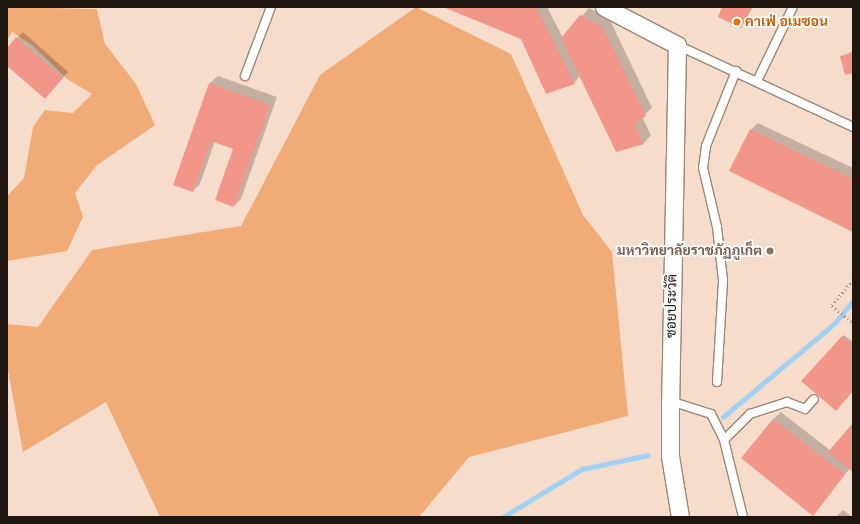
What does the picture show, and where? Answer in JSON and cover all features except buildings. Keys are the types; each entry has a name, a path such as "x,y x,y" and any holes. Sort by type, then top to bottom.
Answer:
{"street":[{"path":"604,7 677,45"},
{"name":"ซอยประวัติ","path":"677,45 670,456 680,517"}],"lane":[{"path":"245,76 271,7"},
{"path":"757,81 793,7"},
{"path":"677,45 736,71 853,127"},
{"path":"717,382 723,280 717,227 703,168 706,146 736,71"},
{"path":"724,440 750,414 787,402 805,409 814,399"},
{"path":"670,401 710,414 724,440 742,517"}],"path":[{"path":"853,280 832,306 853,323"}],"shaded area":[{"path":"7,7 97,9 105,44 136,84 155,125 96,166 75,193 83,217 67,251 7,261 7,196 24,178 33,127 45,110 73,113 92,94 67,79 33,46 12,32 7,40"},
{"path":"416,7 511,54 583,215 612,252 628,416 469,457 419,517 160,517 106,402 23,452 7,365 7,324 38,327 92,250 241,226 320,75"}],"waterway":[{"path":"723,417 835,323 853,301"},
{"path":"503,517 582,469 648,455"}],"place":[{"name":"คาเฟ่ อเมซอน","path":"737,22"},
{"name":"มหาวิทยาลัยราชภัฏภูเก็ต","path":"770,251"}]}
